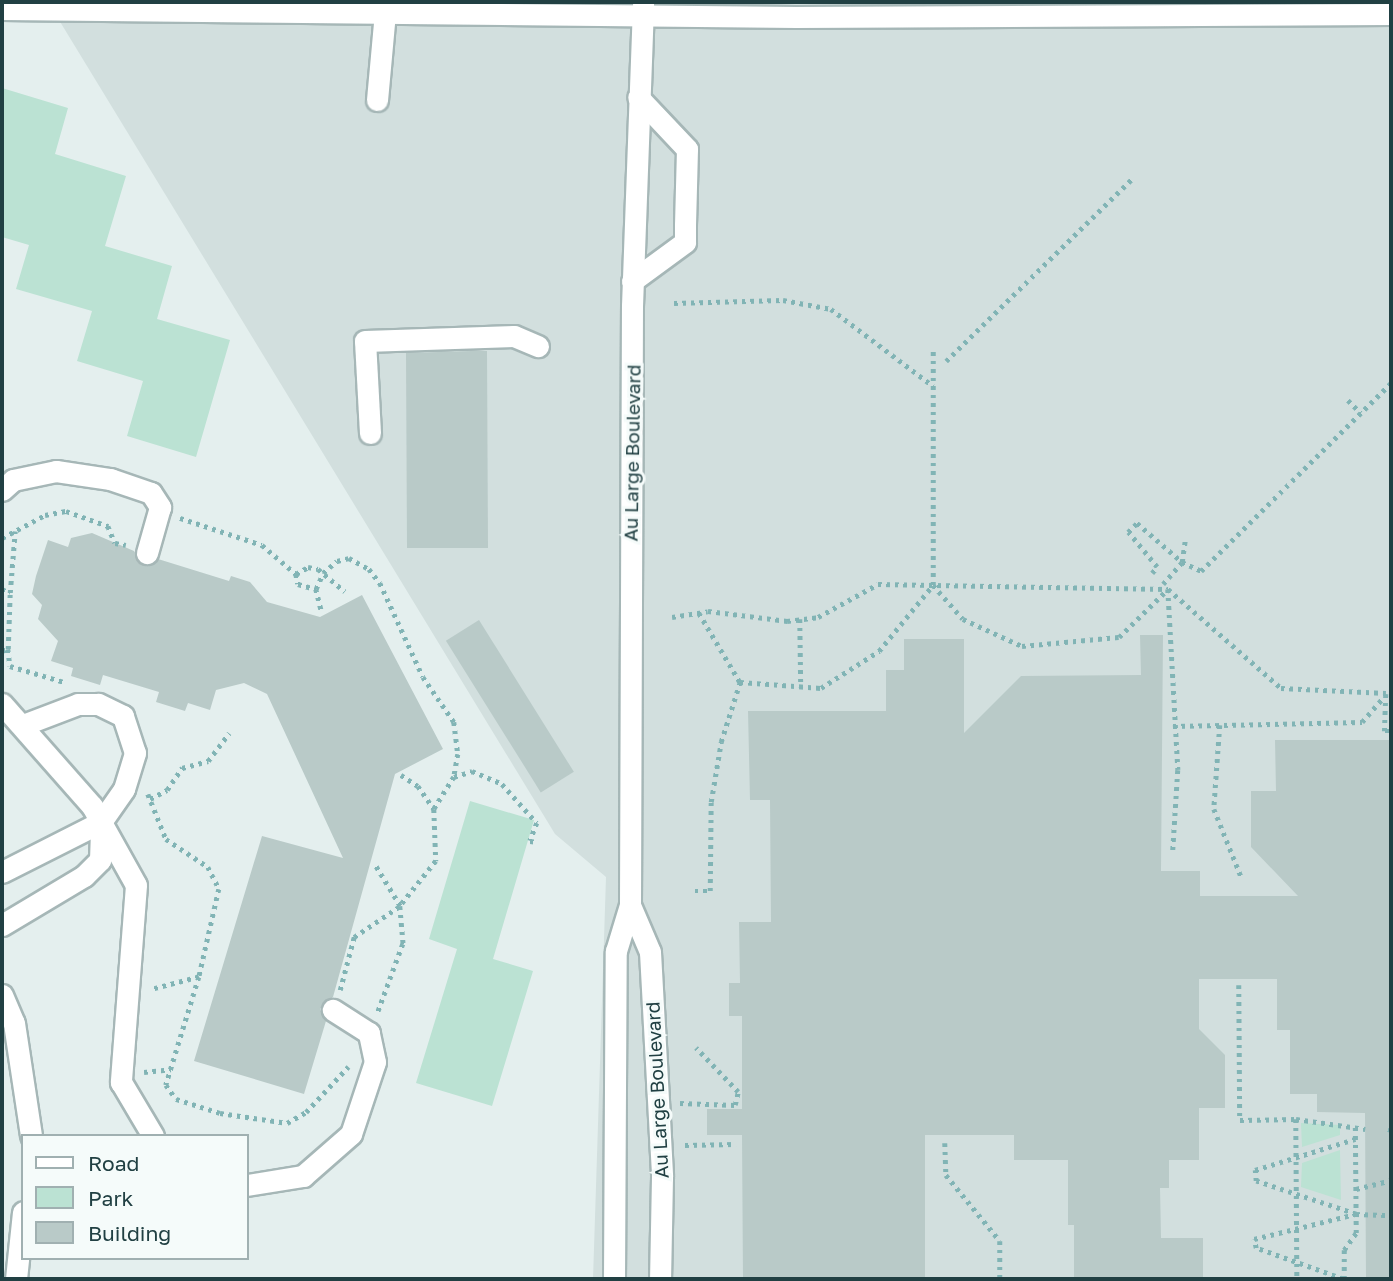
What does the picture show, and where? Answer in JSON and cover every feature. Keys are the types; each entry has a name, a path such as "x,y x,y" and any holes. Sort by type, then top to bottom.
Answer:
{"street":[{"path":"377,100 386,7"},
{"path":"2,9 386,7 1391,14"},
{"name":"Au Large Boulevard","path":"614,1279 616,951 630,905 632,281 642,9"},
{"path":"632,281 685,242 687,149 638,97"},
{"path":"370,433 365,341 514,336 538,346"},
{"path":"2,490 13,480 56,471 110,479 151,493 160,507 147,551"},
{"path":"2,704 23,724 100,822 136,885 121,1082 152,1134"},
{"path":"2,872 100,822 124,789 135,753 123,716 98,704 78,704 23,724"},
{"path":"2,925 84,876 100,860 100,822"},
{"name":"Au Large Boulevard","path":"630,905 650,952 662,1177 660,1279"},
{"path":"2,995 15,1023 31,1134"},
{"path":"248,1185 303,1176 351,1134 375,1062 369,1035 336,1002"},
{"path":"16,1279 21,1231"}],"path":[{"path":"946,362 1133,178"},
{"path":"674,303 783,300 831,309 933,386"},
{"path":"740,682 821,688 879,651 933,585 933,350"},
{"path":"1152,573 1157,567 1128,532 1137,523 1182,562 1201,571 1391,383"},
{"path":"1348,400 1361,413"},
{"path":"2,538 45,515 66,511 108,526 114,543 147,551"},
{"path":"159,513 230,531 262,545 296,574 298,584 316,589"},
{"path":"15,530 10,593 10,666 75,685"},
{"path":"1163,584 1182,562 1185,540"},
{"path":"321,609 316,589 323,573 337,561 349,558 369,569 380,583 423,677 453,722 458,754 454,777 434,809"},
{"path":"296,574 308,567 323,573 345,592"},
{"path":"671,617 699,613 800,619 818,617 878,583 1168,589 1281,688 1386,693"},
{"path":"933,585 963,618 1022,646 1119,637 1168,589"},
{"path":"2,589 10,593"},
{"path":"1168,589 1175,683 1173,726 1178,770 1173,849"},
{"path":"695,891 710,891 711,802 721,742 740,682 699,613"},
{"path":"800,619 801,687"},
{"path":"2,651 8,649"},
{"path":"1173,726 1362,722 1386,693"},
{"path":"1386,693 1385,731 1391,731"},
{"path":"1220,725 1214,810 1241,876"},
{"path":"150,799 167,790 182,768 208,761 229,733"},
{"path":"454,777 472,771 502,784 537,823 530,841 538,842"},
{"path":"336,1002 354,937 400,906 436,861 434,809 418,786 401,775"},
{"path":"146,787 166,839 208,867 219,889 199,976 166,1085 176,1099 220,1113 287,1123 306,1112 337,1074 354,1063"},
{"path":"369,1035 403,944 400,906 375,865"},
{"path":"127,994 199,976"},
{"path":"1239,985 1240,1120 1296,1119 1366,1129"},
{"path":"676,1103 735,1105 738,1092 696,1048"},
{"path":"1296,1119 1297,1279"},
{"path":"1355,1127 1356,1189 1356,1213 1356,1233 1344,1250 1343,1279 1256,1248 1254,1239 1356,1213"},
{"path":"1355,1139 1255,1170 1256,1181 1356,1213 1391,1215"},
{"path":"945,1143 946,1175 1000,1241 1000,1279"},
{"path":"670,1145 736,1144"},
{"path":"1356,1189 1391,1180"}],"shaded area":[{"path":"48,2 1391,2 1391,1279 593,1279 606,877 555,834"}],"green space":[{"path":"2,88 68,108 55,154 126,176 105,246 172,266 157,319 230,340 196,457 127,436 143,381 77,361 92,311 16,289 29,245 2,237"},
{"path":"470,801 534,820 493,959 533,971 492,1106 416,1083 457,949 429,939"},
{"path":"1301,1123 1340,1125 1340,1135 1302,1147"},
{"path":"1340,1150 1341,1200 1301,1187 1302,1163"}],"building":[{"path":"487,351 488,548 407,548 406,353"},
{"path":"92,533 134,551 143,565 158,559 229,581 231,576 250,582 267,602 320,617 362,595 443,749 395,774 333,997 320,1009 326,1021 304,1094 194,1061 262,836 343,858 267,694 244,683 216,690 210,710 188,703 185,711 156,702 159,692 103,675 100,685 71,676 73,668 51,661 58,641 38,619 42,605 32,594 36,576 48,540 68,547 71,538"},
{"path":"479,620 574,772 541,792 446,641"},
{"path":"1140,635 1163,635 1161,871 1200,871 1200,896 1298,896 1251,847 1251,791 1276,791 1275,740 1391,740 1389,1279 1366,1279 1365,1113 1317,1112 1317,1094 1290,1094 1290,1030 1277,1030 1277,979 1199,979 1199,1029 1225,1055 1225,1108 1199,1108 1199,1160 1169,1160 1169,1188 1160,1188 1161,1238 1203,1238 1203,1279 1074,1279 1074,1225 1068,1225 1068,1160 1014,1160 1014,1135 925,1135 925,1279 743,1279 742,1135 707,1135 707,1109 742,1109 742,1016 729,1016 729,983 740,983 739,922 771,922 770,800 750,800 748,711 886,711 886,670 904,670 904,639 964,639 964,733 1021,676 1141,675"}]}
